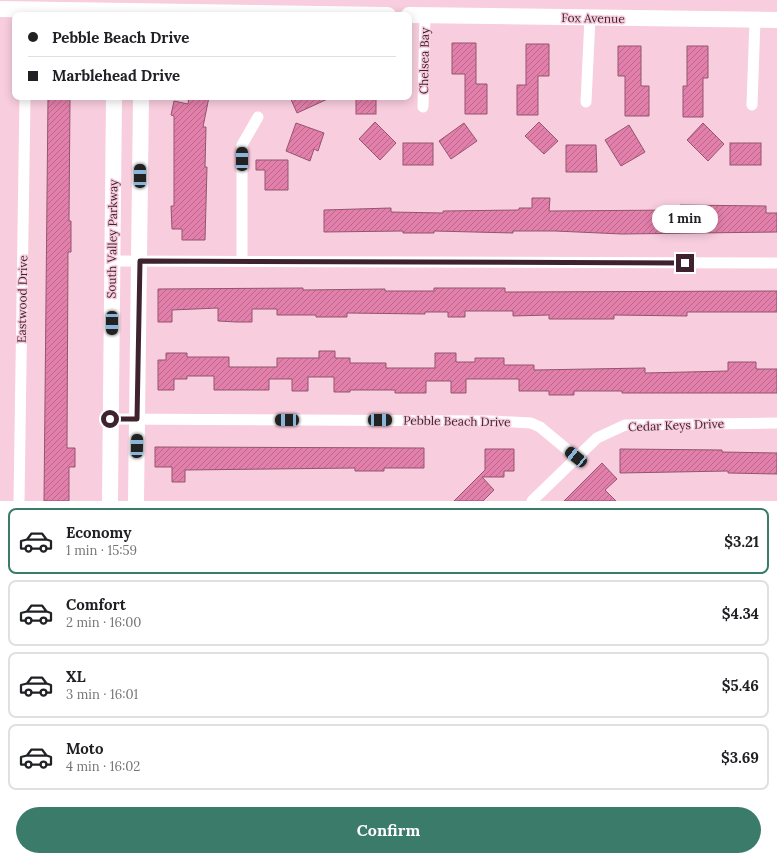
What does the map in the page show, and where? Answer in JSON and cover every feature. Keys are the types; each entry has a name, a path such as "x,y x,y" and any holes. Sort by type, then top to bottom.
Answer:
{"main road":[{"path":"0,10 26,8 266,12"},
{"name":"Fox Avenue","path":"412,15 777,20"},
{"name":"South Valley Parkway","path":"110,501 114,100"},
{"path":"136,501 141,100"}],"street":[{"name":"Chelsea Bay","path":"423,107 425,16"},
{"path":"586,102 590,18"},
{"path":"752,105 755,20"},
{"name":"Eastwood Drive","path":"19,501 26,100"},
{"path":"242,261 242,145 258,117"},
{"path":"112,261 777,263"},
{"name":"Pebble Beach Drive","path":"110,419 491,421 531,423 540,427 576,457"},
{"name":"Cedar Keys Drive","path":"532,501 597,438 626,425 777,423"}],"building":[{"path":"452,43 476,43 476,84 487,84 487,114 465,114 465,74 452,74"},
{"path":"526,44 549,44 549,76 538,76 538,115 517,115 517,85 526,85"},
{"path":"618,46 641,46 641,86 649,86 649,116 625,116 625,76 618,76"},
{"path":"687,46 708,46 708,78 703,78 703,117 683,117 683,86 687,86"},
{"path":"48,100 70,100 69,221 71,221 71,252 68,252 67,448 75,448 75,467 69,467 69,501 44,501"},
{"path":"189,100 208,100 203,127 206,127 205,167 207,167 205,240 182,240 182,229 172,229 171,206 174,206 174,116 171,115 174,101 188,104"},
{"path":"291,100 325,100 297,113"},
{"path":"356,100 376,100 376,114 356,114"},
{"path":"375,122 396,143 380,160 359,139"},
{"path":"539,122 558,141 544,154 525,136"},
{"path":"296,123 324,133 318,151 314,149 310,161 286,151"},
{"path":"464,123 477,141 451,159 439,141"},
{"path":"703,123 724,144 708,161 687,140"},
{"path":"629,125 645,152 621,166 605,140"},
{"path":"403,143 433,143 433,165 403,165"},
{"path":"730,143 761,143 761,165 730,165"},
{"path":"566,145 596,145 597,172 566,172"},
{"path":"256,160 288,160 288,190 265,190 265,170 256,170"},
{"path":"532,198 550,198 549,211 680,210 680,205 766,206 766,213 777,213 777,232 622,234 555,231 513,231 513,233 434,231 434,233 403,233 403,231 324,232 324,210 391,208 391,212 443,213 443,211 519,210 519,208 532,208"},
{"path":"303,288 303,290 385,289 385,291 434,291 434,288 505,288 505,292 777,291 777,312 687,312 687,316 614,315 614,319 549,319 549,315 513,316 513,311 465,311 465,317 448,317 448,312 425,312 425,314 347,313 347,317 316,317 316,315 277,315 277,309 252,309 252,322 237,322 218,321 218,308 172,310 172,322 158,322 158,289"},
{"path":"319,351 335,351 335,358 350,358 350,363 386,363 386,368 435,368 435,353 456,353 456,362 475,362 475,358 504,358 504,365 534,365 534,370 645,368 645,373 728,371 728,362 756,362 756,369 777,369 777,393 622,393 622,391 574,391 574,395 549,395 549,391 519,391 519,379 466,379 466,393 451,393 451,381 426,381 426,393 395,393 395,390 350,390 350,392 334,392 334,377 308,377 308,391 292,391 292,379 269,379 269,390 214,390 214,376 187,376 187,379 174,379 174,390 158,390 158,360 166,360 166,353 187,353 187,357 229,357 229,367 277,367 277,358 319,358"},
{"path":"155,447 424,448 424,468 384,468 384,471 355,471 355,468 185,470 185,482 172,482 172,467 155,467"},
{"path":"485,449 514,449 514,471 504,471 504,477 482,477 494,490 483,501 454,501 485,470"},
{"path":"620,449 722,450 722,452 777,453 777,474 728,473 728,471 620,473"},
{"path":"602,463 617,479 605,490 616,501 564,501"}],"route":[{"path":"110,419 137,419 140,261 685,263"}]}
